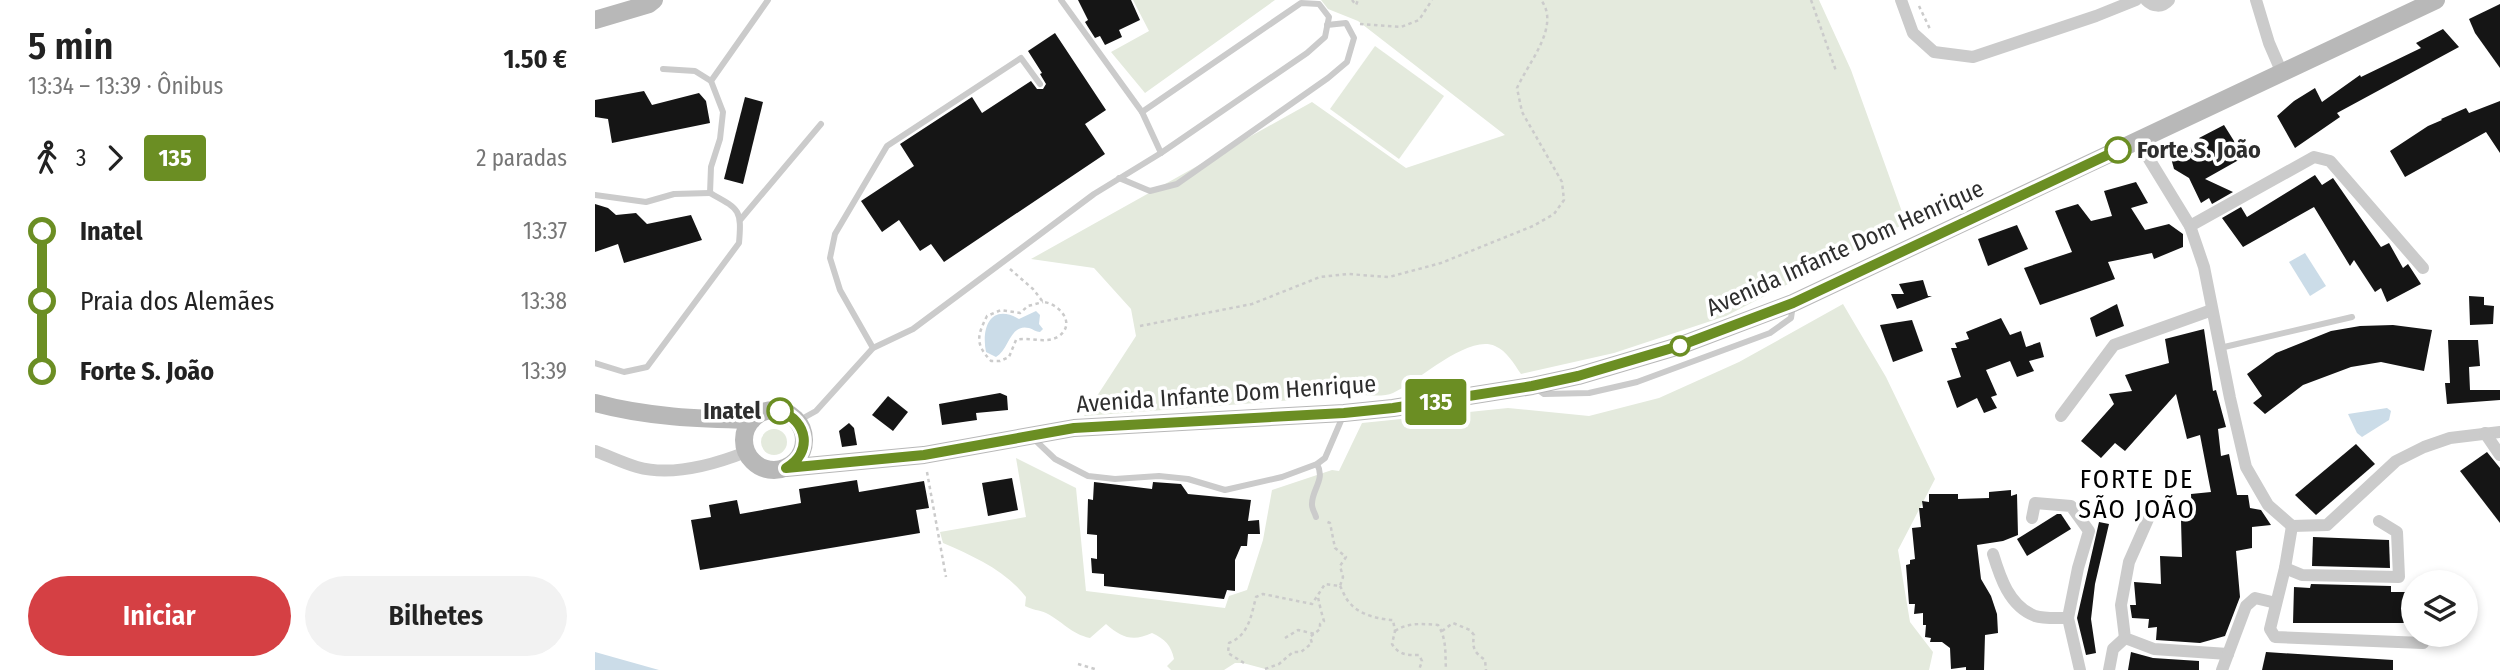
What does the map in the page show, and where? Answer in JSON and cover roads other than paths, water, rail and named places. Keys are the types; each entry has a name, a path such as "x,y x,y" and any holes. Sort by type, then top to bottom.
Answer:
{"street":[{"path":"595,20 649,4 653,0"},
{"path":"1901,0 1913,33 1934,52 1973,57 2106,6 2136,0"},
{"path":"2146,0 2155,6 2169,0"},
{"path":"2256,0 2269,43 2282,73"},
{"name":"Avenida Infante Dom Henrique","path":"786,468 924,455 1074,428 1344,413 1443,401 1578,376 1679,346 1793,303 2431,3 2445,0"},
{"path":"2138,141 2190,226 2204,267 2246,467 2268,505 2292,526 2326,525 2396,461 2424,447 2450,438 2500,432"},
{"path":"2190,226 2314,157 2330,160 2423,268"},
{"path":"2061,416 2114,345 2212,310"},
{"path":"595,403 624,411 719,420 737,427 748,427"},
{"path":"770,411 790,415 798,421 805,439 803,449 794,464 786,468 767,470 758,466 747,452 748,427 760,414 770,411"},
{"path":"2485,433 2500,455"},
{"path":"803,449 814,458 832,465"},
{"path":"595,451 640,468 664,470 688,468 747,452"},
{"path":"2032,519 2035,503 2071,506 2089,531 2068,618 2080,670"},
{"path":"2125,638 2121,605 2129,562 2148,519"},
{"path":"2285,568 2302,575 2399,577 2397,532 2379,521"},
{"path":"2292,526 2270,629 2275,637 2401,642"},
{"path":"1993,554 2001,582 2017,603 2035,616 2068,618"},
{"path":"2222,670 2245,606 2255,598 2276,603"},
{"path":"2125,638 2154,649 2228,654"},
{"path":"2109,670 2113,649 2125,638"}],"lane":[{"path":"711,81 768,0"},
{"path":"1061,0 1142,112 1161,153"},
{"path":"798,421 816,411 873,348 913,329 1094,194 1161,153 1307,53 1325,37 1329,17 1319,4 1301,2 1142,112"},
{"path":"1119,178 1150,191 1177,184 1328,78 1347,62 1354,38 1346,23 1327,25"},
{"path":"873,348 840,290 829,258 835,234 887,146 1021,58 1040,85"},
{"path":"663,69 695,71 711,81 723,112 720,139 711,167 710,193"},
{"path":"741,219 821,124"},
{"path":"595,195 646,202 674,194 710,193 734,206 741,219 739,243 647,367 624,372 595,363"},
{"path":"2220,348 2352,317"},
{"path":"1030,435 1055,459 1088,476 1115,479 1159,476 1188,479 1225,490 1282,477 1318,464 1325,458 1344,413"},
{"path":"1316,517 1311,503 1320,477 1318,464"}],"water":[{"path":"2305,253 2326,286 2310,296 2289,262"},
{"path":"1036,311 1040,315 1039,324 1043,329 1040,332 1029,328 1018,329 996,357 986,352 985,334 990,320 1001,314 1019,319"},
{"path":"2387,408 2391,411 2389,420 2362,437 2357,433 2348,414"},
{"path":"595,652 659,670 595,670"}],"place":[{"name":"Forte S. João","path":"2118,150"},
{"name":"Inatel","path":"780,411"}],"district":[{"name":"FORTE DE SÃO JOÃO","path":"2137,494"}]}
